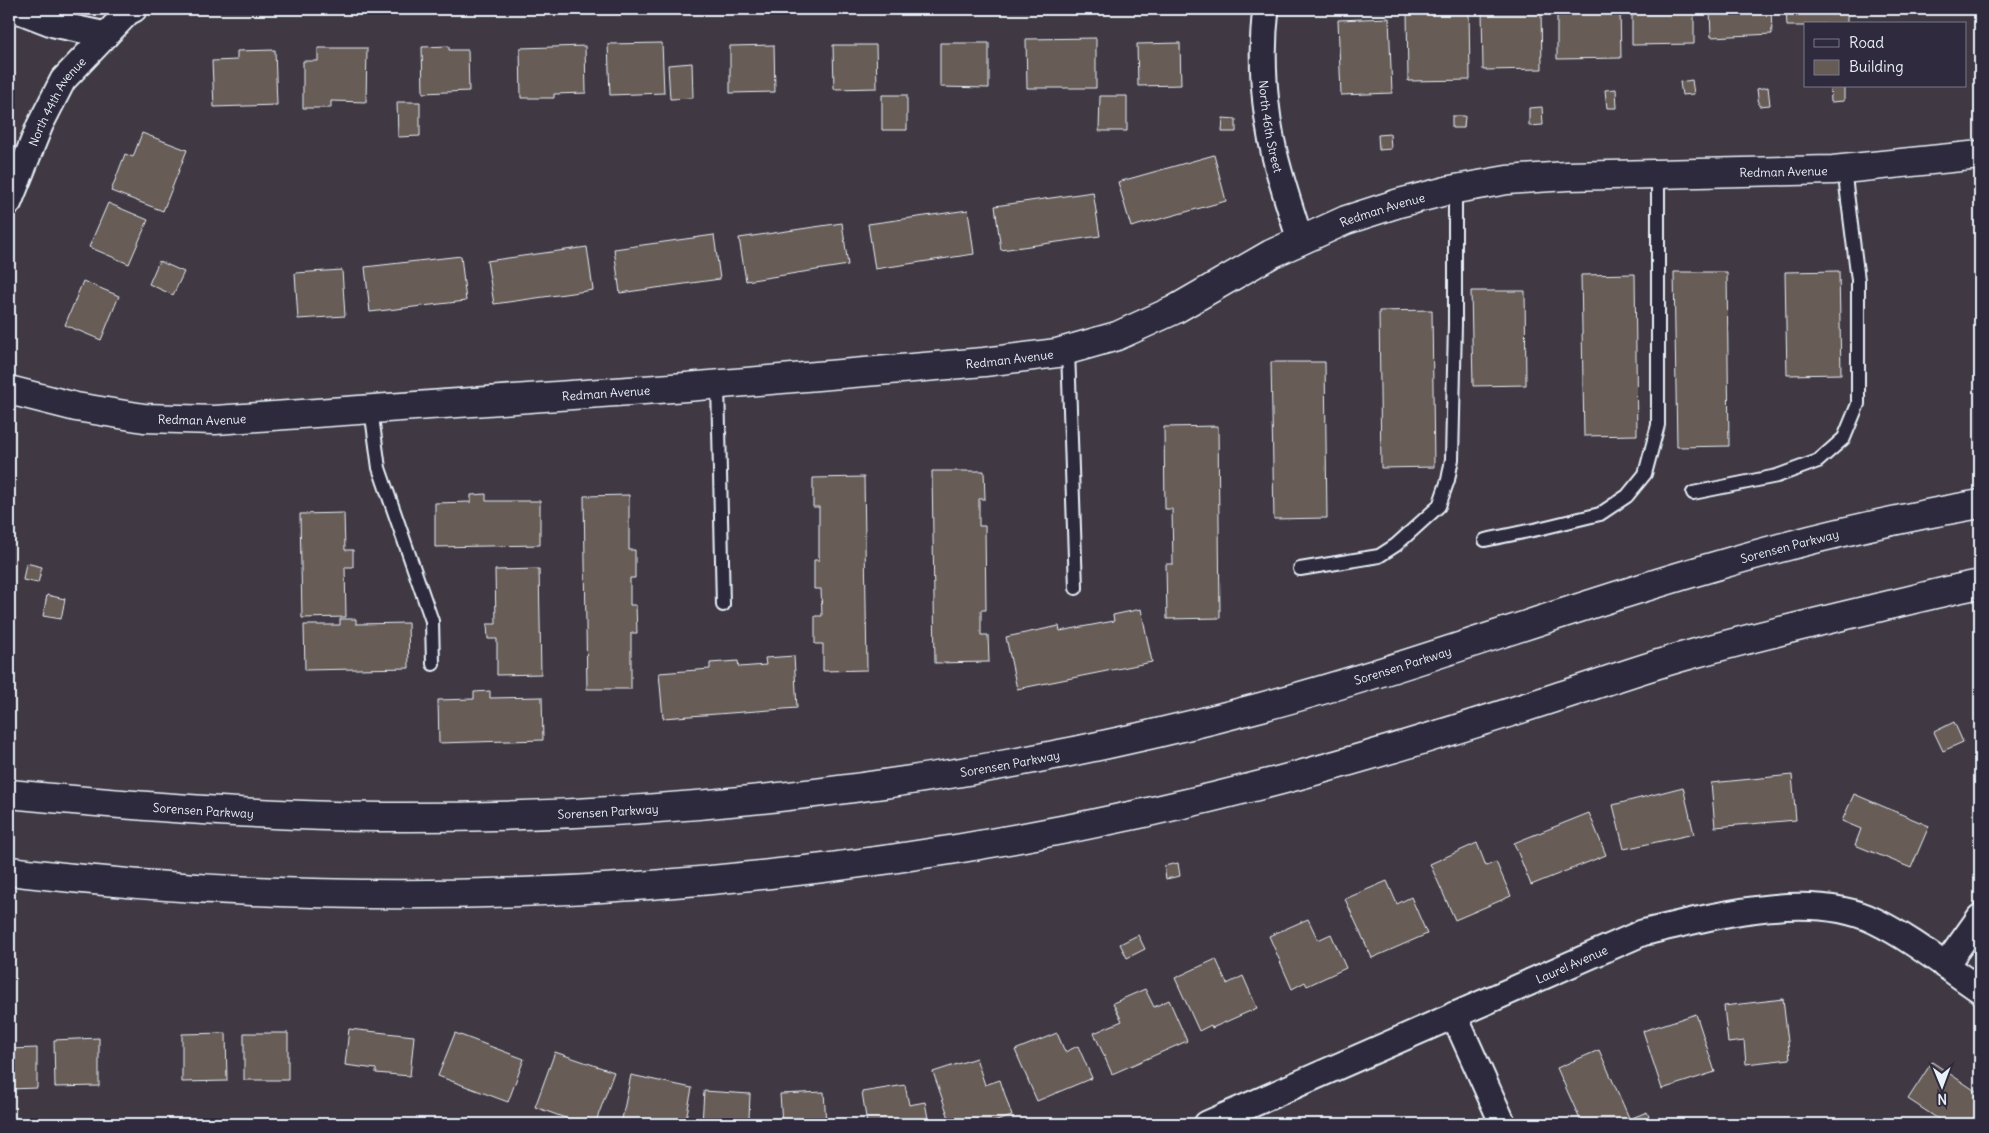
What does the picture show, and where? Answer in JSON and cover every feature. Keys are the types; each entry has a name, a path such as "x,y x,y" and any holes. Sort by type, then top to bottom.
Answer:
{"main road":[{"name":"Redman Avenue","path":"9,390 76,407 144,418 215,420 718,384 984,362 1068,350 1117,336 1174,310 1271,254 1300,240 1346,220 1399,203 1455,189 1507,180 1568,176 1844,169 1980,155"},
{"name":"Sorensen Parkway","path":"9,794 127,805 378,817 502,816 614,812 728,803 844,790 952,773 1058,753 1159,732 1263,707 1706,568 1813,540 1980,504"},
{"path":"9,871 144,884 273,891 519,893 706,880 812,869 1044,834 1171,807 1278,781 1397,748 1692,653 1980,584"}],"street":[{"path":"15,9 54,24 106,35"},
{"name":"North 44th Avenue","path":"9,202 40,125 63,80 128,12 134,9"},
{"name":"North 46th Street","path":"1266,9 1263,34 1266,101 1275,156 1300,240"},
{"name":"Laurel Avenue","path":"1207,1124 1642,932 1703,918 1770,908 1811,906 1845,911 1873,920 1894,930 1980,990"},
{"path":"1945,966 1980,918"},
{"path":"1454,1015 1503,1124"}],"lane":[{"path":"1693,492 1777,476 1818,461 1844,438 1858,404 1858,280 1844,169"},
{"path":"1485,540 1600,514 1627,496 1645,474 1658,425 1658,174"},
{"path":"1300,569 1379,556 1396,545 1439,506 1448,480 1452,459 1455,189"},
{"path":"1068,350 1076,588"},
{"path":"718,384 723,605"},
{"path":"371,409 379,468 432,621 433,664"}],"building":[{"path":"1407,9 1469,9 1470,80 1408,81"},
{"path":"1482,9 1541,9 1542,69 1483,70"},
{"path":"1557,9 1620,9 1621,58 1557,59"},
{"path":"1632,9 1694,9 1694,44 1632,45"},
{"path":"1710,9 1771,9 1772,34 1711,37"},
{"path":"1786,9 1847,9 1847,22 1804,22 1804,26 1787,26"},
{"path":"1389,18 1392,93 1341,95 1338,20"},
{"path":"1096,38 1096,88 1027,88 1026,39"},
{"path":"662,43 664,93 610,95 608,44"},
{"path":"940,43 989,43 989,88 940,87"},
{"path":"1180,43 1181,85 1138,86 1137,44"},
{"path":"774,45 775,92 730,93 730,46"},
{"path":"833,45 876,45 877,88 834,89"},
{"path":"449,46 449,50 468,50 469,91 423,93 422,47"},
{"path":"585,46 586,93 554,94 554,98 521,98 520,48"},
{"path":"318,48 367,48 366,102 331,101 331,108 303,108 303,61 318,61"},
{"path":"275,50 277,105 214,107 212,61 237,60 237,51"},
{"path":"692,63 693,98 670,99 668,65"},
{"path":"1692,80 1694,94 1682,95 1680,82"},
{"path":"1768,87 1770,105 1759,106 1757,89"},
{"path":"1830,88 1844,88 1844,101 1831,102"},
{"path":"1616,89 1617,108 1607,108 1605,90"},
{"path":"882,95 907,95 907,130 882,130"},
{"path":"1100,96 1127,96 1127,131 1099,131"},
{"path":"397,102 420,102 420,136 398,137"},
{"path":"1542,107 1543,125 1529,126 1529,108"},
{"path":"1452,116 1465,116 1464,128 1452,128"},
{"path":"1223,118 1236,119 1236,132 1222,132"},
{"path":"142,133 187,150 163,211 111,191 125,154 133,157"},
{"path":"1390,134 1391,149 1379,150 1378,135"},
{"path":"1214,155 1226,201 1131,227 1118,182"},
{"path":"1093,192 1100,236 1001,250 995,206"},
{"path":"108,203 148,220 129,264 89,247"},
{"path":"968,210 974,254 875,269 868,224"},
{"path":"842,223 848,265 746,281 739,238"},
{"path":"714,235 720,279 620,293 614,249"},
{"path":"587,247 593,290 494,304 487,261"},
{"path":"461,256 466,301 370,312 365,267"},
{"path":"159,261 184,272 173,295 149,284"},
{"path":"342,270 345,316 298,319 295,273"},
{"path":"1839,271 1841,374 1787,375 1785,272"},
{"path":"1674,272 1727,272 1729,446 1677,447"},
{"path":"1635,274 1637,435 1584,436 1581,275"},
{"path":"83,281 119,296 101,340 65,325"},
{"path":"1471,291 1525,291 1526,385 1473,386"},
{"path":"1432,310 1434,467 1381,468 1379,311"},
{"path":"1271,362 1325,362 1327,518 1274,519"},
{"path":"1218,426 1220,618 1167,619 1166,564 1173,564 1172,509 1165,509 1164,427"},
{"path":"932,471 984,471 985,499 979,499 979,526 985,526 986,610 981,610 981,635 988,635 989,662 935,663"},
{"path":"864,477 867,670 823,671 823,644 815,644 815,616 822,616 821,589 814,589 814,560 819,560 819,507 813,507 813,478"},
{"path":"486,494 486,501 540,501 540,545 435,547 435,503 471,502 471,495"},
{"path":"629,495 629,550 635,550 635,578 630,578 630,605 636,605 637,633 631,633 631,689 587,689 584,496"},
{"path":"344,513 345,550 353,550 353,567 345,567 346,617 302,618 300,514"},
{"path":"26,563 42,567 38,583 23,580"},
{"path":"539,569 541,674 497,675 497,639 488,639 487,624 496,624 495,570"},
{"path":"47,595 65,599 61,619 43,616"},
{"path":"1141,609 1152,662 1017,689 1006,637 1059,626 1060,631 1114,621 1113,615"},
{"path":"340,619 356,619 356,624 408,623 409,668 305,670 304,625 340,625"},
{"path":"794,656 797,708 663,718 659,673 710,669 710,663 738,661 739,667 766,665 765,658"},
{"path":"490,691 490,698 542,697 543,740 439,743 438,700 474,699 474,692"},
{"path":"1954,722 1963,742 1943,751 1934,732"},
{"path":"1792,775 1796,820 1715,827 1711,783"},
{"path":"1683,787 1694,834 1624,849 1613,805"},
{"path":"1854,794 1929,826 1911,868 1855,845 1861,829 1842,821"},
{"path":"1589,813 1606,855 1531,885 1514,843"},
{"path":"1477,843 1486,866 1496,862 1511,896 1455,920 1430,864"},
{"path":"1178,863 1180,876 1166,879 1164,866"},
{"path":"1387,881 1397,904 1411,897 1427,934 1372,958 1345,899"},
{"path":"1308,919 1318,940 1331,934 1346,968 1307,986 1305,982 1292,989 1269,936"},
{"path":"1138,935 1145,949 1127,958 1120,944"},
{"path":"1216,959 1227,984 1243,976 1257,1008 1212,1028 1211,1025 1199,1031 1175,978"},
{"path":"1145,989 1154,1007 1169,1000 1187,1041 1112,1074 1094,1033 1122,1021 1113,1003"},
{"path":"1783,999 1790,1059 1746,1064 1744,1041 1728,1043 1724,1006"},
{"path":"1696,1014 1715,1072 1662,1089 1643,1031"},
{"path":"349,1029 414,1036 410,1076 376,1073 376,1069 345,1065"},
{"path":"226,1033 227,1081 182,1082 182,1034"},
{"path":"244,1033 288,1033 288,1080 244,1080"},
{"path":"455,1033 524,1059 508,1102 438,1076"},
{"path":"1057,1033 1065,1052 1078,1046 1092,1078 1037,1101 1015,1050"},
{"path":"99,1038 99,1086 55,1087 54,1040"},
{"path":"37,1048 37,1088 9,1089 9,1049"},
{"path":"1599,1050 1630,1120 1621,1124 1582,1124 1557,1068"},
{"path":"555,1052 614,1072 595,1124 582,1124 535,1107"},
{"path":"976,1058 985,1085 1000,1080 1012,1116 987,1124 951,1124 933,1072"},
{"path":"1932,1062 1980,1094 1980,1112 1972,1124 1946,1124 1908,1099"},
{"path":"631,1075 692,1088 685,1124 666,1122 666,1124 621,1124"},
{"path":"905,1085 909,1105 925,1102 929,1124 867,1124 862,1092"},
{"path":"704,1091 750,1094 749,1118 761,1119 761,1124 702,1124"},
{"path":"824,1092 826,1124 782,1124 780,1094"},
{"path":"1647,1112 1652,1124 1635,1124 1632,1118"}]}
